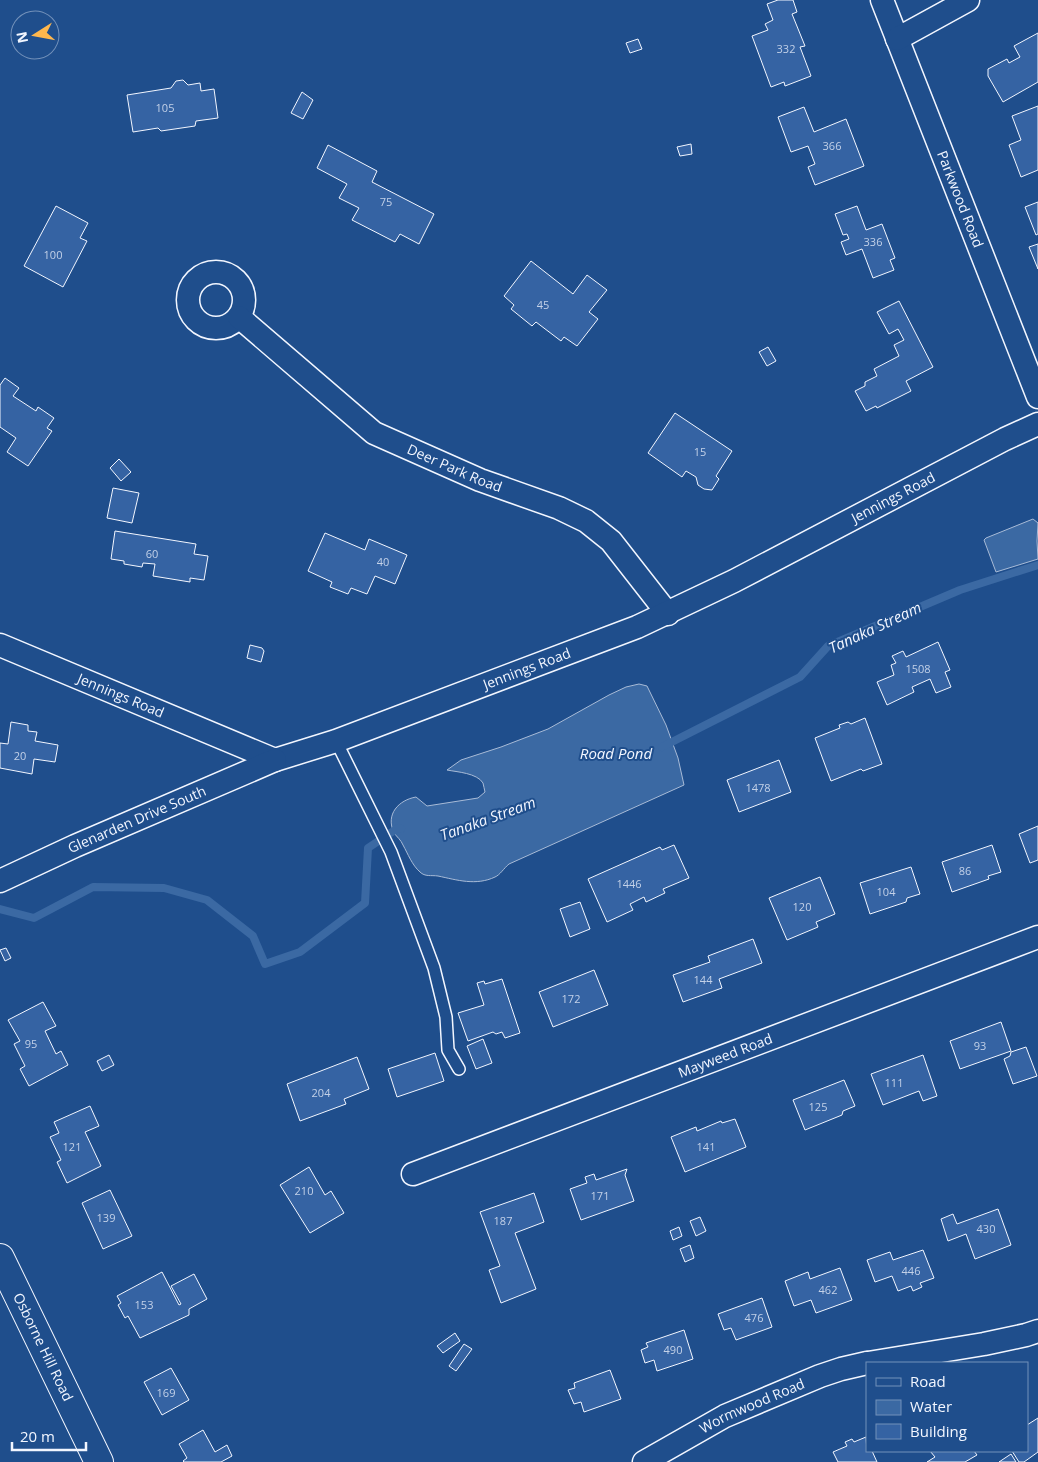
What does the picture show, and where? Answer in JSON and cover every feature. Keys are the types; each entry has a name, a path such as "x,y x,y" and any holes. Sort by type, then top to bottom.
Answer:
{"street":[{"name":"Parkwood Road","path":"882,0 1038,398"},
{"path":"897,39 968,0"},
{"name":"Deer Park Road","path":"239,317 374,433 480,480 559,508 586,521 611,541 668,614"},
{"name":"Jennings Road","path":"0,645 275,760 336,741 668,614 1005,439 1038,424"},
{"name":"Glenarden Drive South","path":"0,881 75,846 275,760"},
{"name":"Mayweed Road","path":"412,1174 1038,937"},
{"name":"Osborne Hill Road","path":"0,1258 99,1462"},
{"name":"Wormwood Road","path":"873,1362 984,1344 1038,1331"},
{"name":"Wormwood Road","path":"644,1462 725,1416 841,1368 866,1363"}],"lane":[{"path":"336,741 390,849 434,968 446,1017 448,1050 459,1069"}],"water":[{"path":"1033,519 1038,523 1038,559 996,572 984,540"},
{"name":"Road Pond","path":"639,684 647,686 666,725 678,758 684,785 509,864 497,876 488,880 474,882 426,875 417,869 394,833 392,826 393,814 399,805 416,797 427,806 478,798 485,792 483,783 480,780 467,774 447,770 461,760 548,729 609,695 626,687"}],"building":[{"path":"778,0 793,0 797,12 792,14 805,46 800,47 811,76 785,86 784,82 771,87 752,36 768,30 765,24 773,20 767,4"},
{"path":"1038,33 1038,82 1003,102 988,76 988,69 1007,59 1009,63 1020,57 1014,46"},
{"path":"638,39 642,49 630,53 626,43"},
{"path":"183,80 188,85 200,83 201,91 214,89 218,118 196,121 195,126 161,131 158,128 133,132 127,95 171,88 176,81"},
{"path":"302,92 313,100 303,119 291,113"},
{"path":"1038,106 1038,170 1021,177 1009,145 1021,140 1012,116"},
{"path":"804,107 814,132 846,119 864,166 815,185 808,167 815,164 808,146 791,152 778,117"},
{"path":"691,144 692,154 680,156 677,147"},
{"path":"328,145 377,171 372,182 434,214 419,244 400,234 395,242 352,220 359,208 339,198 347,184 317,168"},
{"path":"1038,202 1038,234 1036,235 1025,207"},
{"path":"56,206 88,223 80,238 87,241 63,287 24,266"},
{"path":"857,206 866,230 882,224 895,258 890,260 894,270 873,278 862,249 846,255 841,242 849,239 847,234 843,235 835,214"},
{"path":"1038,244 1038,269 1029,247"},
{"path":"531,261 573,294 587,275 607,290 589,312 598,319 577,346 564,337 561,341 536,322 532,326 511,309 514,305 504,296"},
{"path":"899,301 933,367 906,381 911,391 877,408 876,406 866,411 855,391 865,386 865,382 877,376 874,369 899,356 894,345 904,340 898,329 889,334 877,312"},
{"path":"768,347 776,361 767,366 759,352"},
{"path":"5,378 19,388 13,396 36,411 38,407 54,418 47,428 52,431 28,466 7,452 16,438 0,427 0,385"},
{"path":"675,413 732,451 716,476 719,479 712,490 704,489 698,485 696,477 686,471 682,477 648,453"},
{"path":"119,459 131,472 121,481 110,468"},
{"path":"113,488 139,493 132,523 107,518"},
{"path":"115,531 196,544 194,554 208,556 204,580 190,578 190,582 153,576 155,564 143,563 142,567 124,564 124,561 111,559"},
{"path":"325,533 365,550 369,539 407,555 395,584 375,576 367,594 351,588 348,594 330,587 332,582 308,571"},
{"path":"938,642 950,670 945,672 951,687 936,693 930,679 912,687 914,692 887,705 877,682 894,675 891,665 896,663 892,656 903,651 906,657"},
{"path":"250,645 262,648 264,651 261,662 247,658"},
{"path":"865,718 882,764 863,771 861,769 831,781 815,738 840,728 839,725 848,722 851,724"},
{"path":"11,722 28,725 28,731 37,732 35,741 58,745 55,762 34,759 32,774 0,768 0,743 8,744"},
{"path":"779,760 791,792 739,812 727,780"},
{"path":"1038,826 1038,860 1030,863 1019,834"},
{"path":"674,845 689,878 663,889 665,893 646,902 644,897 630,904 633,910 607,922 588,879 660,847 662,850"},
{"path":"992,845 1001,872 988,876 989,879 952,892 942,862"},
{"path":"911,867 920,894 907,898 906,902 870,914 860,883"},
{"path":"820,877 835,914 816,922 818,927 787,940 769,898"},
{"path":"580,902 590,929 570,937 560,909"},
{"path":"753,939 762,963 719,979 722,988 683,1002 673,975 710,962 708,956"},
{"path":"6,948 11,958 5,961 0,950"},
{"path":"594,970 608,1005 553,1027 539,992"},
{"path":"502,979 520,1033 505,1038 502,1032 496,1034 493,1032 468,1041 458,1013 484,1005 477,983 484,981 485,984"},
{"path":"43,1002 56,1026 45,1031 56,1054 61,1051 68,1065 29,1086 20,1069 25,1066 14,1044 20,1041 8,1020"},
{"path":"1001,1022 1011,1051 960,1069 950,1041"},
{"path":"483,1039 492,1063 476,1069 467,1046"},
{"path":"1026,1047 1037,1076 1013,1084 1004,1059 1010,1056 1011,1052"},
{"path":"435,1053 444,1081 397,1097 388,1069"},
{"path":"109,1055 114,1065 102,1071 97,1061"},
{"path":"923,1055 937,1096 923,1101 919,1091 883,1105 871,1074"},
{"path":"357,1057 369,1089 344,1099 346,1104 300,1121 287,1084"},
{"path":"844,1080 855,1106 843,1111 842,1115 805,1130 793,1100"},
{"path":"90,1106 99,1126 85,1132 101,1166 67,1183 57,1162 61,1160 50,1137 59,1133 54,1122"},
{"path":"735,1119 746,1147 685,1172 671,1137 696,1127 697,1131 721,1121 722,1123"},
{"path":"309,1167 325,1195 331,1191 344,1213 310,1233 280,1185"},
{"path":"627,1169 625,1175 634,1201 581,1220 570,1189 587,1183 585,1177 594,1174 596,1180"},
{"path":"110,1190 132,1236 103,1249 82,1203"},
{"path":"534,1193 544,1222 515,1233 536,1289 501,1303 489,1270 500,1266 480,1212"},
{"path":"998,1209 1011,1245 975,1259 966,1234 948,1241 941,1219 953,1214 957,1224"},
{"path":"700,1217 706,1231 696,1236 690,1221"},
{"path":"679,1227 682,1236 673,1240 670,1231"},
{"path":"690,1245 694,1258 685,1262 680,1249"},
{"path":"923,1250 934,1278 920,1283 922,1287 913,1291 911,1286 898,1291 892,1276 875,1282 867,1260 890,1252 893,1260"},
{"path":"840,1268 852,1300 816,1313 811,1300 794,1306 785,1281 808,1272 810,1279"},
{"path":"162,1272 179,1305 181,1304 171,1286 194,1274 207,1299 189,1309 189,1315 140,1338 128,1316 125,1318 118,1305 121,1303 117,1296"},
{"path":"762,1298 772,1327 736,1340 731,1328 724,1330 718,1314"},
{"path":"684,1330 693,1359 657,1371 654,1360 645,1363 641,1350 648,1347 646,1343"},
{"path":"455,1333 460,1341 443,1353 437,1346"},
{"path":"464,1344 472,1349 456,1371 449,1366"},
{"path":"171,1368 189,1400 162,1415 144,1382"},
{"path":"610,1370 621,1399 584,1412 581,1402 574,1404 568,1390 575,1388 574,1383"},
{"path":"1038,1418 1038,1452 1024,1462 1019,1462 1013,1452 1028,1452 1028,1424"},
{"path":"203,1430 215,1452 227,1445 232,1456 221,1462 184,1462 187,1458 179,1444"},
{"path":"866,1437 866,1452 872,1452 877,1462 838,1462 833,1452 847,1446 845,1442 852,1439 854,1442"},
{"path":"931,1452 975,1452 977,1455 965,1462 927,1462 935,1457"},
{"path":"1011,1454 1016,1462 999,1462"}],"waterway":[{"name":"Tanaka Stream","path":"662,747 800,677 828,646 960,590 1038,565"},
{"name":"Tanaka Stream","path":"0,909 34,918 93,887 164,888 207,900 253,936 265,964 300,952 365,903 368,848 398,828 401,829"}]}
